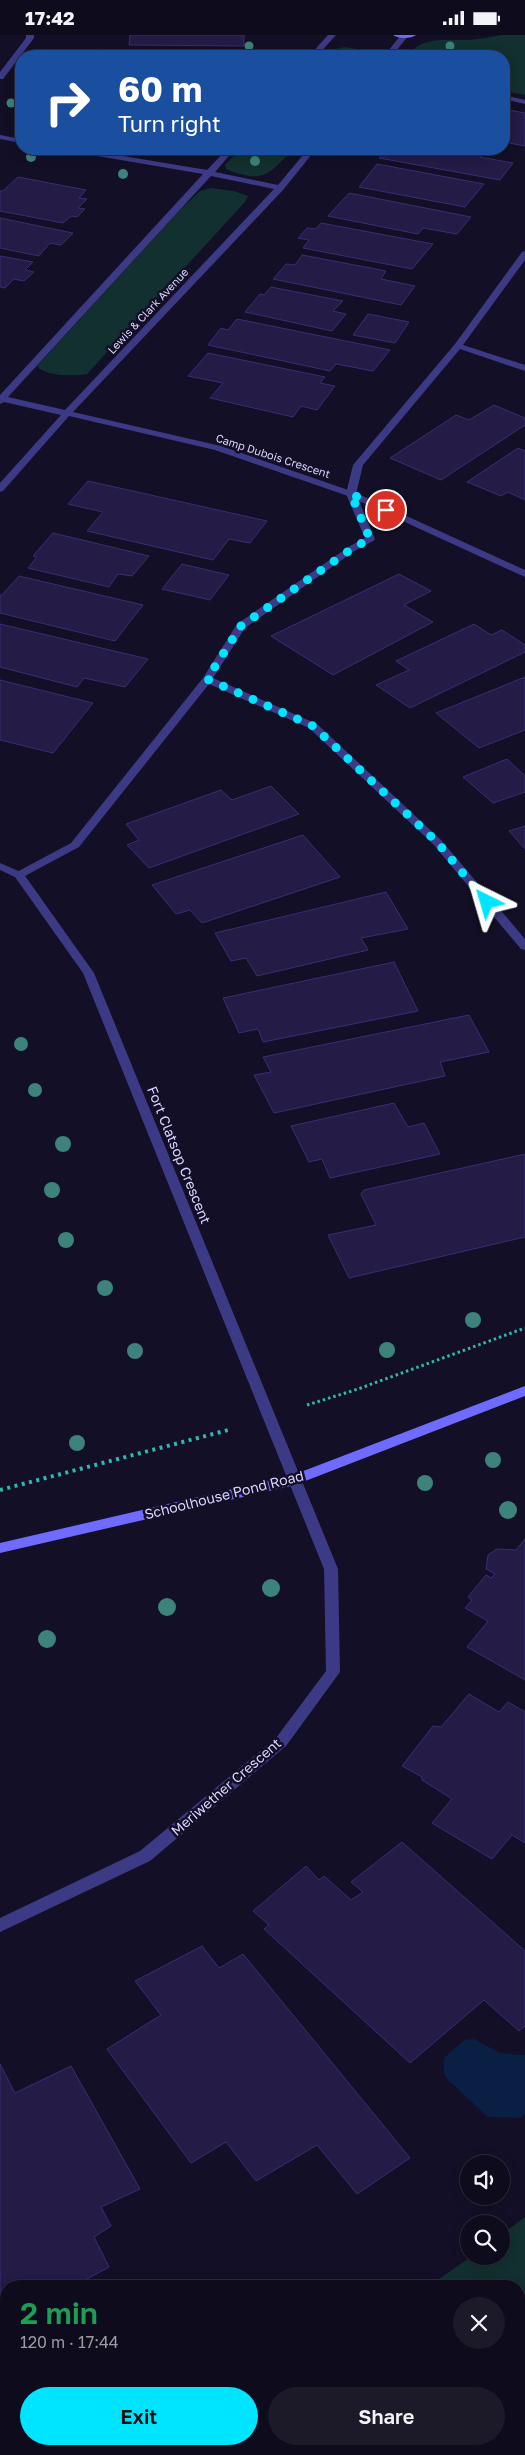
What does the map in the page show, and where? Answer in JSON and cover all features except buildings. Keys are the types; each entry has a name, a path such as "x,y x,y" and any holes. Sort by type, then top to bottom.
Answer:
{"street":[{"path":"21,50 30,38 30,35"},
{"path":"318,50 332,35"},
{"path":"393,50 404,35"},
{"path":"0,77 15,58"},
{"path":"510,98 525,102"},
{"path":"0,137 15,140"},
{"path":"103,155 209,173 280,188"},
{"path":"1,399 226,155"},
{"name":"Lewis & Clark Avenue","path":"0,489 68,413 280,188 307,155"},
{"path":"19,875 75,845 207,679 241,626 353,548 370,539 351,494 358,465 458,346 525,254"},
{"path":"458,346 525,368"},
{"name":"Camp Dubois Crescent","path":"1,399 218,448 351,494 525,574"},
{"path":"207,679 313,726 437,842 525,946"},
{"name":"Fort Clatsop Crescent","path":"0,866 19,875 88,973 295,1480"},
{"name":"Schoolhouse Pond Road","path":"0,1548 295,1480 525,1391"},
{"name":"Meriwether Crescent","path":"0,1925 145,1856 281,1742 333,1671 331,1569 295,1480"}],"green space":[{"path":"501,35 525,35 525,95 510,92 510,50 413,50 427,42 482,39"},
{"path":"345,47 362,50 334,50"},
{"path":"234,155 287,155 271,171 257,176 239,174 226,169 225,165"},
{"path":"211,188 234,191 248,196 245,202 87,374 53,374 41,370 37,366 181,209 200,191"},
{"path":"525,2217 525,2280 438,2280 460,2264 510,2265 510,2228"}],"water":[{"path":"474,2039 500,2053 525,2055 525,2114 521,2118 488,2117 449,2081 444,2074 444,2058 464,2040"}],"route":[{"path":"386,510 351,494 370,539 353,548 241,626 207,679 313,726 437,842 487,902"}]}
